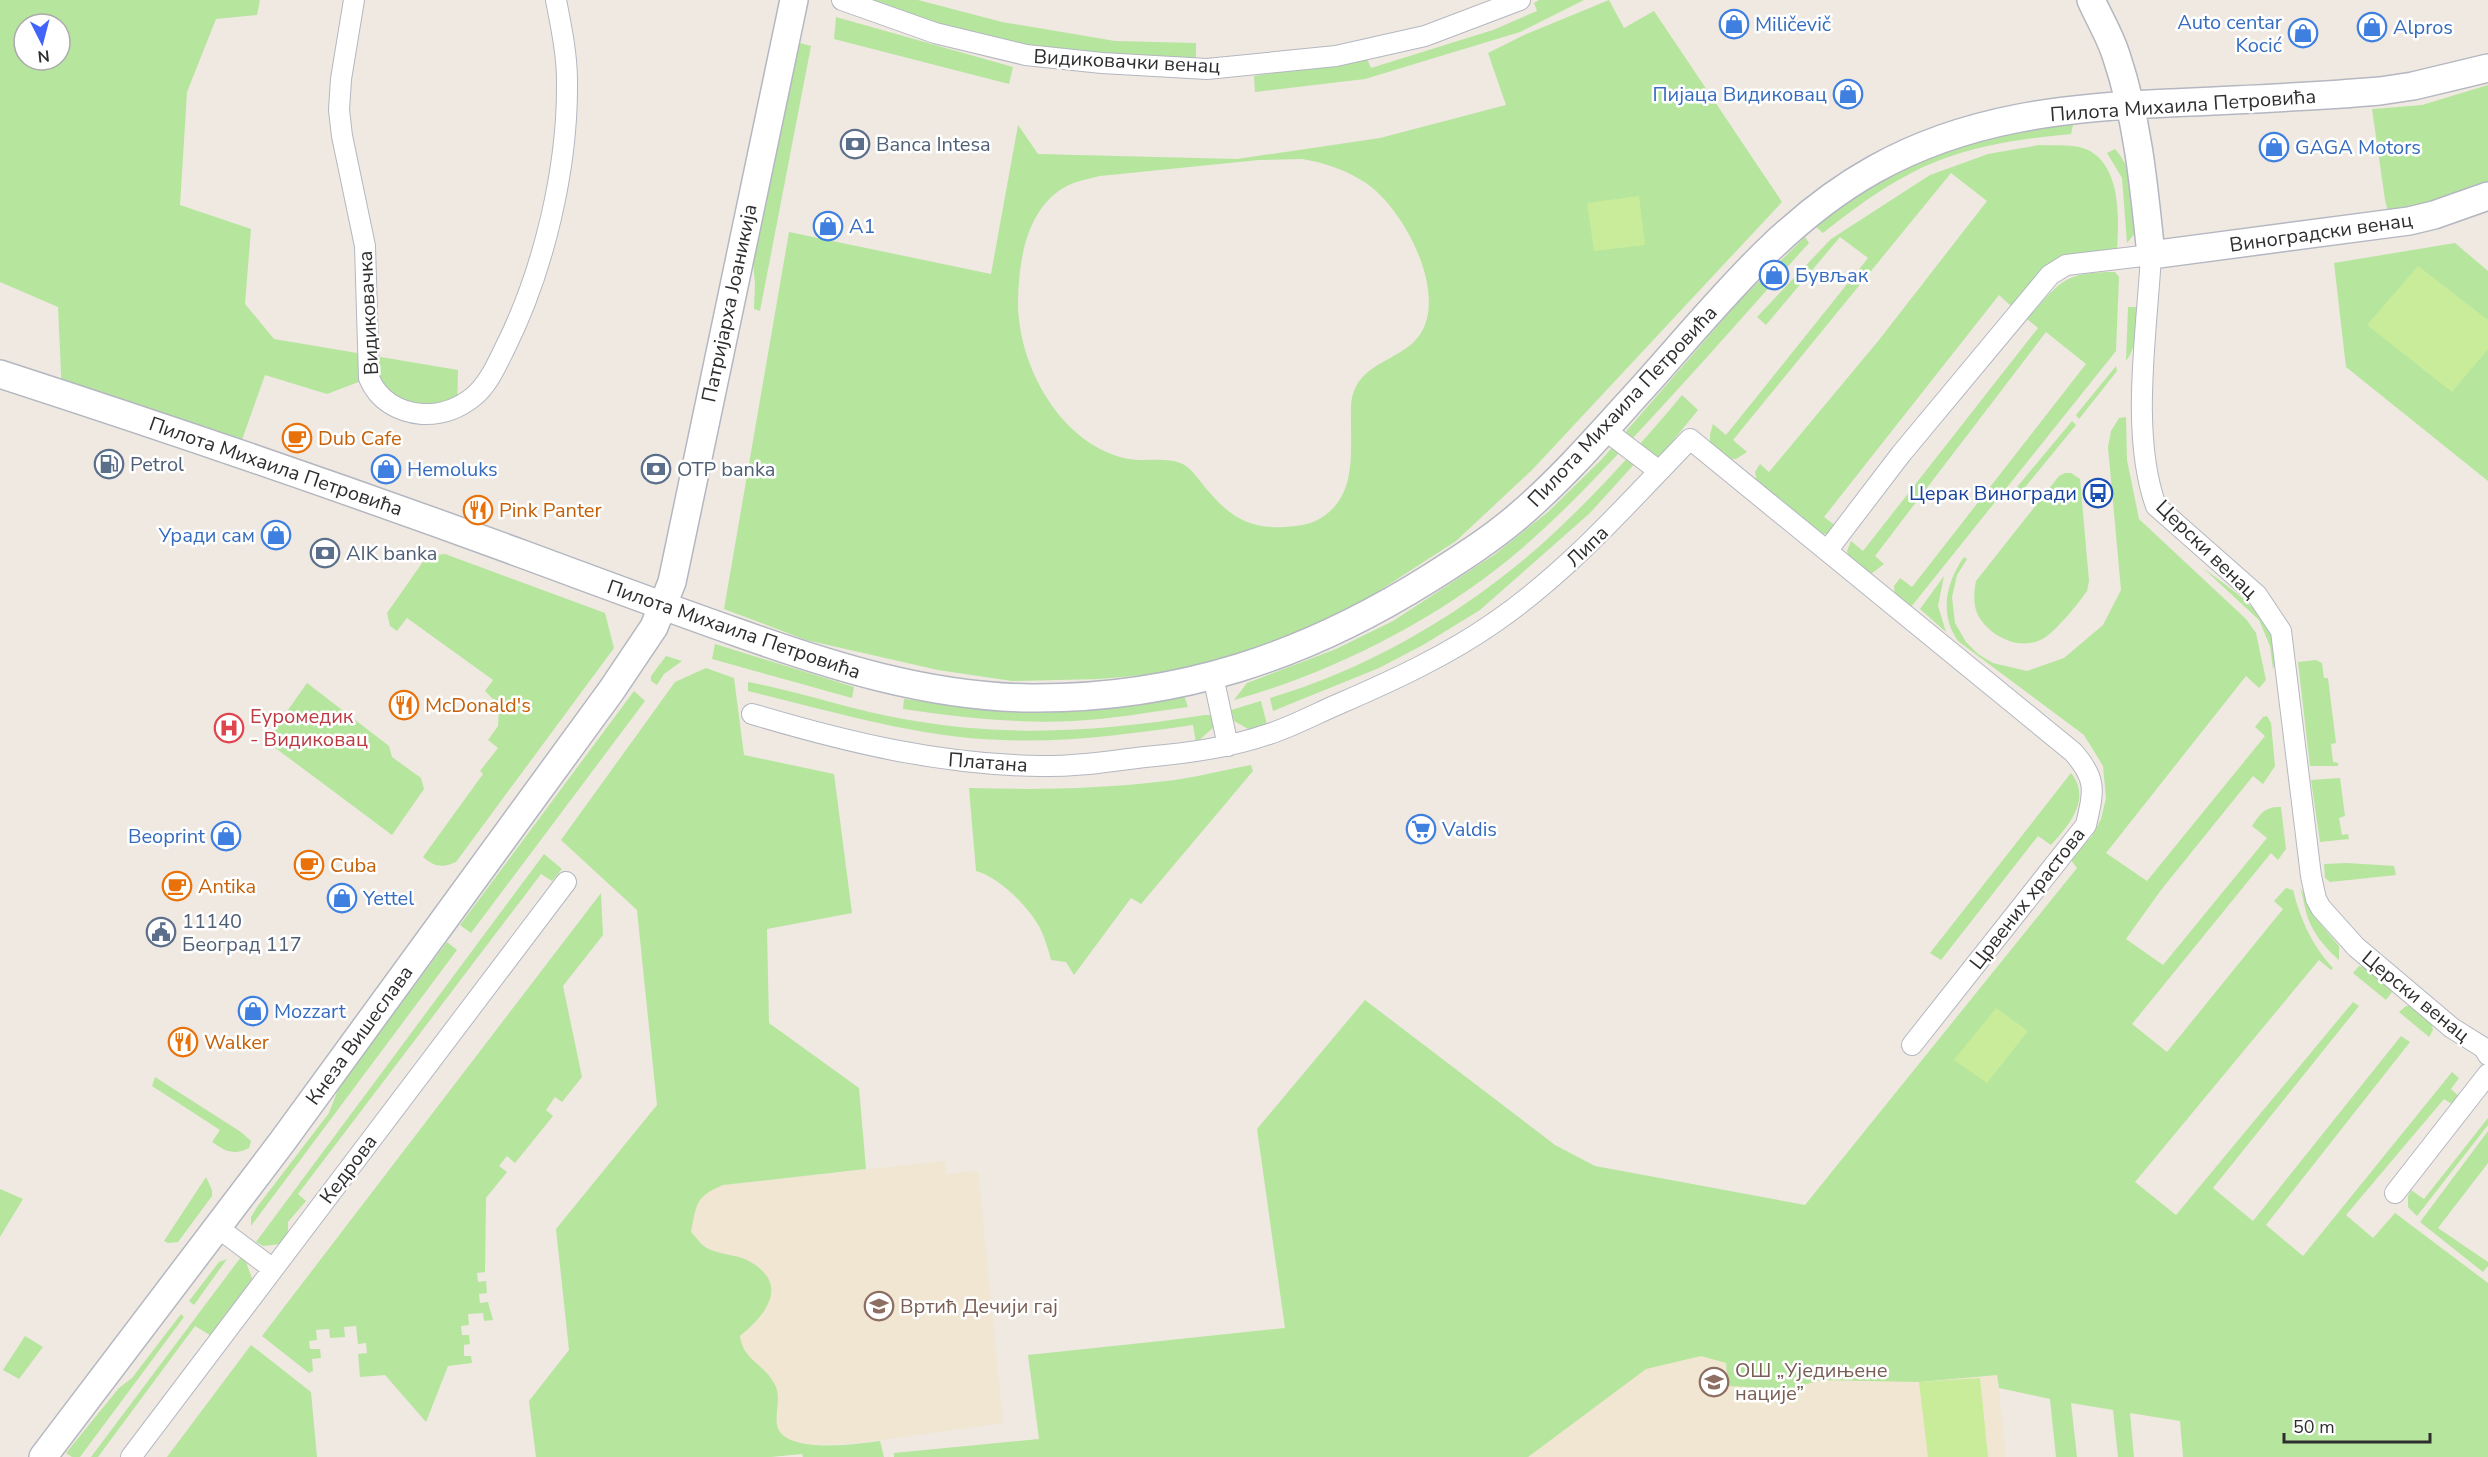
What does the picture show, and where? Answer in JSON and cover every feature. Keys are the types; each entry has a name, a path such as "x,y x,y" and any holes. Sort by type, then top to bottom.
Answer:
{"main road":[{"name":"Патријарха Јоаникија","path":"664,606 672,582 794,0"},
{"path":"2091,0 2115,52 2130,104"},
{"name":"Пилота Михаила Петровића","path":"0,374 338,486 828,665 896,681 979,695 1032,698 1094,695 1185,684 1258,663 1359,619 1387,605 1464,557 1513,521 1555,483 1605,430 1755,263 1801,219 1877,167 1928,144 1968,130 2007,120 2060,111 2130,104 2380,91 2413,86 2488,68"},
{"name":"Церски венац","path":"2130,104 2139,146 2151,255"},
{"name":"Виноградски венац","path":"2151,255 2409,221 2434,215 2488,196"},
{"name":"Кнеза Вишеслава","path":"43,1457 218,1227 611,691 644,645 664,606"}],"street":[{"name":"Видиковачка","path":"354,0 341,79 339,110 346,158 365,246 369,378 375,390 394,406 419,414 435,414 458,407 472,398 488,380 523,310 537,271 550,217 567,103 566,57 556,0"},
{"name":"Видиковачки венац","path":"842,0 935,33 1026,55 1102,63 1207,69 1336,56 1425,36 1520,0"},
{"path":"1827,551 1901,454 2050,275 2066,266 2151,255"},
{"name":"Церски венац","path":"2151,255 2144,359 2143,425 2145,466 2149,488 2156,506 2257,595 2281,631 2311,876 2316,899 2333,924 2356,947 2452,1028 2484,1048 2488,1054"},
{"path":"1605,430 1659,471"},
{"name":"Липа","path":"1228,746 1270,734 1363,694 1401,676 1495,622 1567,565 1632,502 1690,439 1895,608"},
{"name":"Црвених храстова","path":"1895,608 2073,752 2088,770 2092,789 2085,825 1912,1045"},
{"path":"1213,676 1228,746"},
{"name":"Платана","path":"752,714 852,743 906,754 994,764 1084,765 1228,746"},
{"name":"Кедрова","path":"131,1457 566,882"},
{"path":"2395,1193 2488,1074"},
{"path":"218,1227 273,1269"}],"shaded area":[{"name":"Вртић Дечији гај","path":"945,1161 946,1174 978,1171 1003,1423 859,1443 803,1445 791,1442 777,1426 778,1394 761,1367 742,1349 740,1336 754,1325 736,1256 719,1253 705,1247 691,1232 696,1208 704,1194 723,1185"},
{"name":"ОШ „Уједињене нације”","path":"1411,1302 1995,1355 2006,1457 1469,1457"}],"green space":[{"path":"0,0 260,0 257,15 216,19 187,92 180,205 251,229 245,304 274,339 458,370 457,407 419,413 369,378 327,394 265,375 238,451 62,394 58,307 0,282"},
{"path":"873,0 918,0 1002,22 1115,41 1196,43 1196,61 1108,55 993,38 952,28"},
{"path":"1539,0 1584,0 1520,32 1365,79 1255,92 1254,76 1367,59 1371,68 1493,30 1537,11 1534,3"},
{"path":"1609,0 1624,28 1654,11 1782,202 1532,470 1456,541 1368,598 1307,631 1240,654 1170,673 1099,679 1012,681 938,670 806,640 724,609 789,232 991,274 1018,125 1038,154 1237,159 1380,138 1506,105 1488,53 1524,35","holes":["1302,159 1336,168 1358,178 1380,195 1394,211 1407,230 1425,273 1429,295 1428,315 1421,333 1414,342 1367,373 1359,381 1354,391 1351,406 1349,475 1340,499 1332,509 1321,518 1303,525 1259,526 1239,518 1221,505 1186,466 1166,460 1129,459 1105,451 1083,438 1064,420 1048,399 1025,350 1018,300 1020,269 1027,237 1041,208 1052,197 1073,183 1100,176 1259,160"]},
{"path":"836,17 1013,67 1009,84 834,39"},
{"path":"796,42 811,46 760,311 754,309 755,283 752,252"},
{"path":"2488,85 2488,185 2389,216 2372,109 2422,105"},
{"path":"2060,123 2073,125 2071,134 2005,142 1940,160 1909,174 1879,192 1823,233 1816,227 1863,190 1908,166 1973,140"},
{"path":"2039,145 2084,148 2100,159 2108,170 2116,195 2117,249 2066,256 2046,268 2011,306 1999,295 1824,517 1836,526 1828,534 1820,534 1757,483 1755,472 1760,464 1769,472 1879,340 1987,201 1951,173 1733,440 1747,452 1736,459 1728,459 1710,444 1713,424 1726,435 1868,258 1840,237 1766,325 1757,317 1831,239 1930,175 1988,154"},
{"path":"2115,149 2127,168 2133,188 2136,232 2127,243 2122,178 2107,153"},
{"path":"1639,196 1645,245 1594,251 1587,203"},
{"path":"1805,237 1809,243 1654,415 1572,501 1508,560 1446,605 1378,643 1307,676 1234,700 1247,683 1336,649 1393,621 1494,555 1548,512 1602,459 1741,299"},
{"path":"2455,243 2488,271 2488,481 2346,367 2334,263"},
{"path":"2418,266 2488,320 2488,349 2452,392 2367,325"},
{"path":"2115,272 2119,277 2116,351 1911,607 1895,599 1894,586 1900,578 1912,587 2086,364 2046,332 1875,556 1884,564 1871,574 1860,571 1849,561 1847,551 1851,541 1863,551 2038,328 2027,319 2047,296 2073,277"},
{"path":"2128,307 2137,307 2137,321 2135,342 2126,361"},
{"path":"2116,366 2117,371 2079,419 2076,415"},
{"path":"1682,395 1698,410 1650,469 1638,460 1590,513 1480,610 1423,645 1379,668 1273,711 1270,698 1309,685 1385,651 1458,609 1492,585 1555,532 1589,499"},
{"path":"2126,417 2127,460 2139,519 2246,619 2256,633 2266,680 2259,688 2246,676 2106,853 2147,881 2265,736 2255,727 2263,717 2267,716 2271,723 2275,766 2263,784 2253,776 2161,890 2126,939 2163,965 2267,838 2252,826 2260,814 2267,809 2281,807 2286,849 2278,860 2271,853 2132,1024 2167,1052 2283,909 2274,901 2286,888 2293,890 2308,932 2333,968 2331,970 2319,960 2135,1182 2176,1215 2353,1002 2359,1006 2213,1188 2253,1221 2401,1036 2410,1042 2266,1225 2303,1256 2452,1072 2459,1078 2451,1089 2462,1099 2455,1106 2444,1099 2346,1215 2373,1238 2395,1213 2488,1283 2488,1457 2183,1457 2180,1421 2130,1413 2134,1457 2118,1457 2113,1410 2071,1403 2077,1457 2056,1457 2050,1399 1999,1388 1997,1375 1919,1382 1821,1380 1789,1389 1728,1386 1726,1363 1701,1356 1646,1369 1528,1457 894,1457 894,1453 1039,1439 1028,1355 1285,1328 1257,1129 1365,1000 1555,1145 1595,1166 1805,1205 2077,868 2070,859 2092,836 2101,819 2106,798 2103,766 2084,735 1958,641 1948,620 1947,598 1953,577 1964,557 1967,559 1957,575 1952,597 1955,623 1966,642 1978,654 1993,663 2027,671 2064,658 2103,625 2121,590 2108,447 2111,431 2119,418"},
{"path":"2072,421 2076,425 2022,491 2017,487"},
{"path":"2071,473 2080,479 2089,581 2087,591 2047,636 2028,643 2008,640 1989,629 1977,613 1974,597 1976,581 2059,476"},
{"path":"445,554 605,613 614,648 456,862 443,866 435,865 423,857 483,774 480,771 498,748 488,740 498,726 499,705 485,691 493,680 407,618 397,631 390,626 387,613 427,556"},
{"path":"2202,567 2256,610 2267,624 2274,638 2277,653 2273,669 2270,646 2259,620"},
{"path":"1944,576 1938,606 1946,632 1920,609"},
{"path":"715,644 854,687 852,698 712,659"},
{"path":"666,656 682,661 664,674 657,685 651,681 651,676"},
{"path":"2316,660 2322,663 2324,678 2328,678 2336,743 2331,744 2333,762 2338,763 2338,766 2310,766 2298,662"},
{"path":"706,668 734,678 744,755 834,774 852,913 767,929 769,1023 859,1088 866,1169 723,1185 702,1197 696,1208 691,1232 707,1248 747,1260 768,1278 771,1288 766,1308 740,1336 745,1351 774,1383 778,1398 777,1425 782,1434 792,1441 806,1444 839,1445 880,1441 884,1457 803,1457 802,1454 771,1457 536,1457 529,1401 569,1350 556,1229 657,1105 637,910 561,840 675,682"},
{"path":"748,682 848,707 947,726 1021,731 1057,730 1130,725 1214,715 1215,726 1196,743 1193,725 1074,739 1026,741 970,738 874,722 748,691"},
{"path":"307,683 389,746 392,757 421,778 424,789 392,835 266,741"},
{"path":"634,691 645,701 471,933 460,925"},
{"path":"1184,695 1188,707 1073,721 1009,721 903,709 904,699 965,707 1024,711 1116,705"},
{"path":"1261,701 1267,725 1250,730 1234,721 1231,710"},
{"path":"1251,765 1253,771 1141,904 1131,898 1074,975 1066,962 1051,960 1040,928 1021,902 994,879 976,871 969,788 1043,789 1117,786 1177,780"},
{"path":"2071,773 2077,783 2079,802 2065,829 2051,845 2038,836 1941,960 1930,953"},
{"path":"2340,778 2345,816 2339,818 2342,835 2348,834 2349,839 2320,842 2311,780"},
{"path":"544,854 562,869 552,881 541,874 298,1194 306,1201 288,1222 288,1233 280,1244 263,1246 256,1242"},
{"path":"2324,864 2394,866 2396,875 2330,882 2325,878"},
{"path":"2300,888 2312,914 2339,946 2339,960 2323,944 2311,926"},
{"path":"601,893 603,935 563,986 582,1077 562,1102 555,1097 546,1110 553,1116 515,1163 507,1156 499,1166 507,1172 486,1198 485,1272 477,1273 478,1282 486,1281 487,1293 479,1294 480,1303 488,1302 493,1320 484,1321 483,1313 468,1314 469,1325 461,1326 462,1335 469,1335 470,1344 464,1345 464,1356 471,1356 472,1363 448,1366 426,1422 385,1375 360,1377 358,1354 367,1353 366,1343 358,1344 356,1326 344,1327 345,1337 330,1338 329,1329 316,1330 317,1340 309,1341 310,1349 320,1349 321,1358 312,1359 313,1371 309,1373 262,1336"},
{"path":"447,942 457,950 251,1226 251,1217 257,1207 329,1113 339,1087"},
{"path":"2359,966 2382,979 2392,992 2386,1000 2353,973"},
{"path":"2406,1006 2413,1006 2431,1022 2433,1030 2429,1037 2399,1012"},
{"path":"1996,1008 2028,1031 1987,1083 1954,1060"},
{"path":"155,1077 241,1132 251,1141 249,1148 234,1152 212,1142 220,1130 152,1086"},
{"path":"2488,1118 2488,1125 2417,1216 2408,1207 2408,1196 2411,1190 2424,1199"},
{"path":"2488,1131 2488,1163 2438,1228 2488,1262 2483,1272 2420,1222"},
{"path":"206,1177 212,1190 212,1196 178,1242 164,1241"},
{"path":"0,1189 23,1199 0,1237"},
{"path":"241,1257 246,1262 253,1281 213,1337 195,1326 98,1457 91,1457"},
{"path":"227,1259 194,1305 189,1301 219,1262"},
{"path":"181,1314 184,1317 80,1457 72,1457 66,1453 119,1388 132,1378"},
{"path":"25,1336 43,1347 19,1379 3,1370"},
{"path":"251,1345 311,1392 317,1457 167,1457"},
{"path":"1980,1378 1988,1457 1928,1457 1919,1382"}],"place":[{"name":"Miličevič","path":"1734,24"},
{"name":"Alpros","path":"2372,27"},
{"name":"Auto centar Kocić","path":"2303,33"},
{"name":"Пијаца Видиковац","path":"1848,94"},
{"name":"Banca Intesa","path":"855,144"},
{"name":"GAGA Motors","path":"2274,147"},
{"name":"A1","path":"828,226"},
{"name":"Бувљак","path":"1774,275"},
{"name":"Dub Cafe","path":"297,438"},
{"name":"Petrol","path":"109,464"},
{"name":"Hemoluks","path":"386,469"},
{"name":"OTP banka","path":"656,469"},
{"name":"Церак Виногради","path":"2098,493"},
{"name":"Pink Panter","path":"478,510"},
{"name":"Уради сам","path":"276,535"},
{"name":"AIK banka","path":"325,553"},
{"name":"McDonald's","path":"404,705"},
{"name":"Еуромедик - Видиковац","path":"229,728"},
{"name":"Valdis","path":"1421,829"},
{"name":"Beoprint","path":"226,836"},
{"name":"Cuba","path":"309,865"},
{"name":"Antika","path":"177,886"},
{"name":"Yettel","path":"342,898"},
{"name":"11140 Београд 117","path":"161,932"},
{"name":"Mozzart","path":"253,1011"},
{"name":"Walker","path":"183,1042"},
{"name":"Вртић Дечији гај","path":"879,1306"},
{"name":"ОШ „Уједињене нације”","path":"1714,1382"}]}
